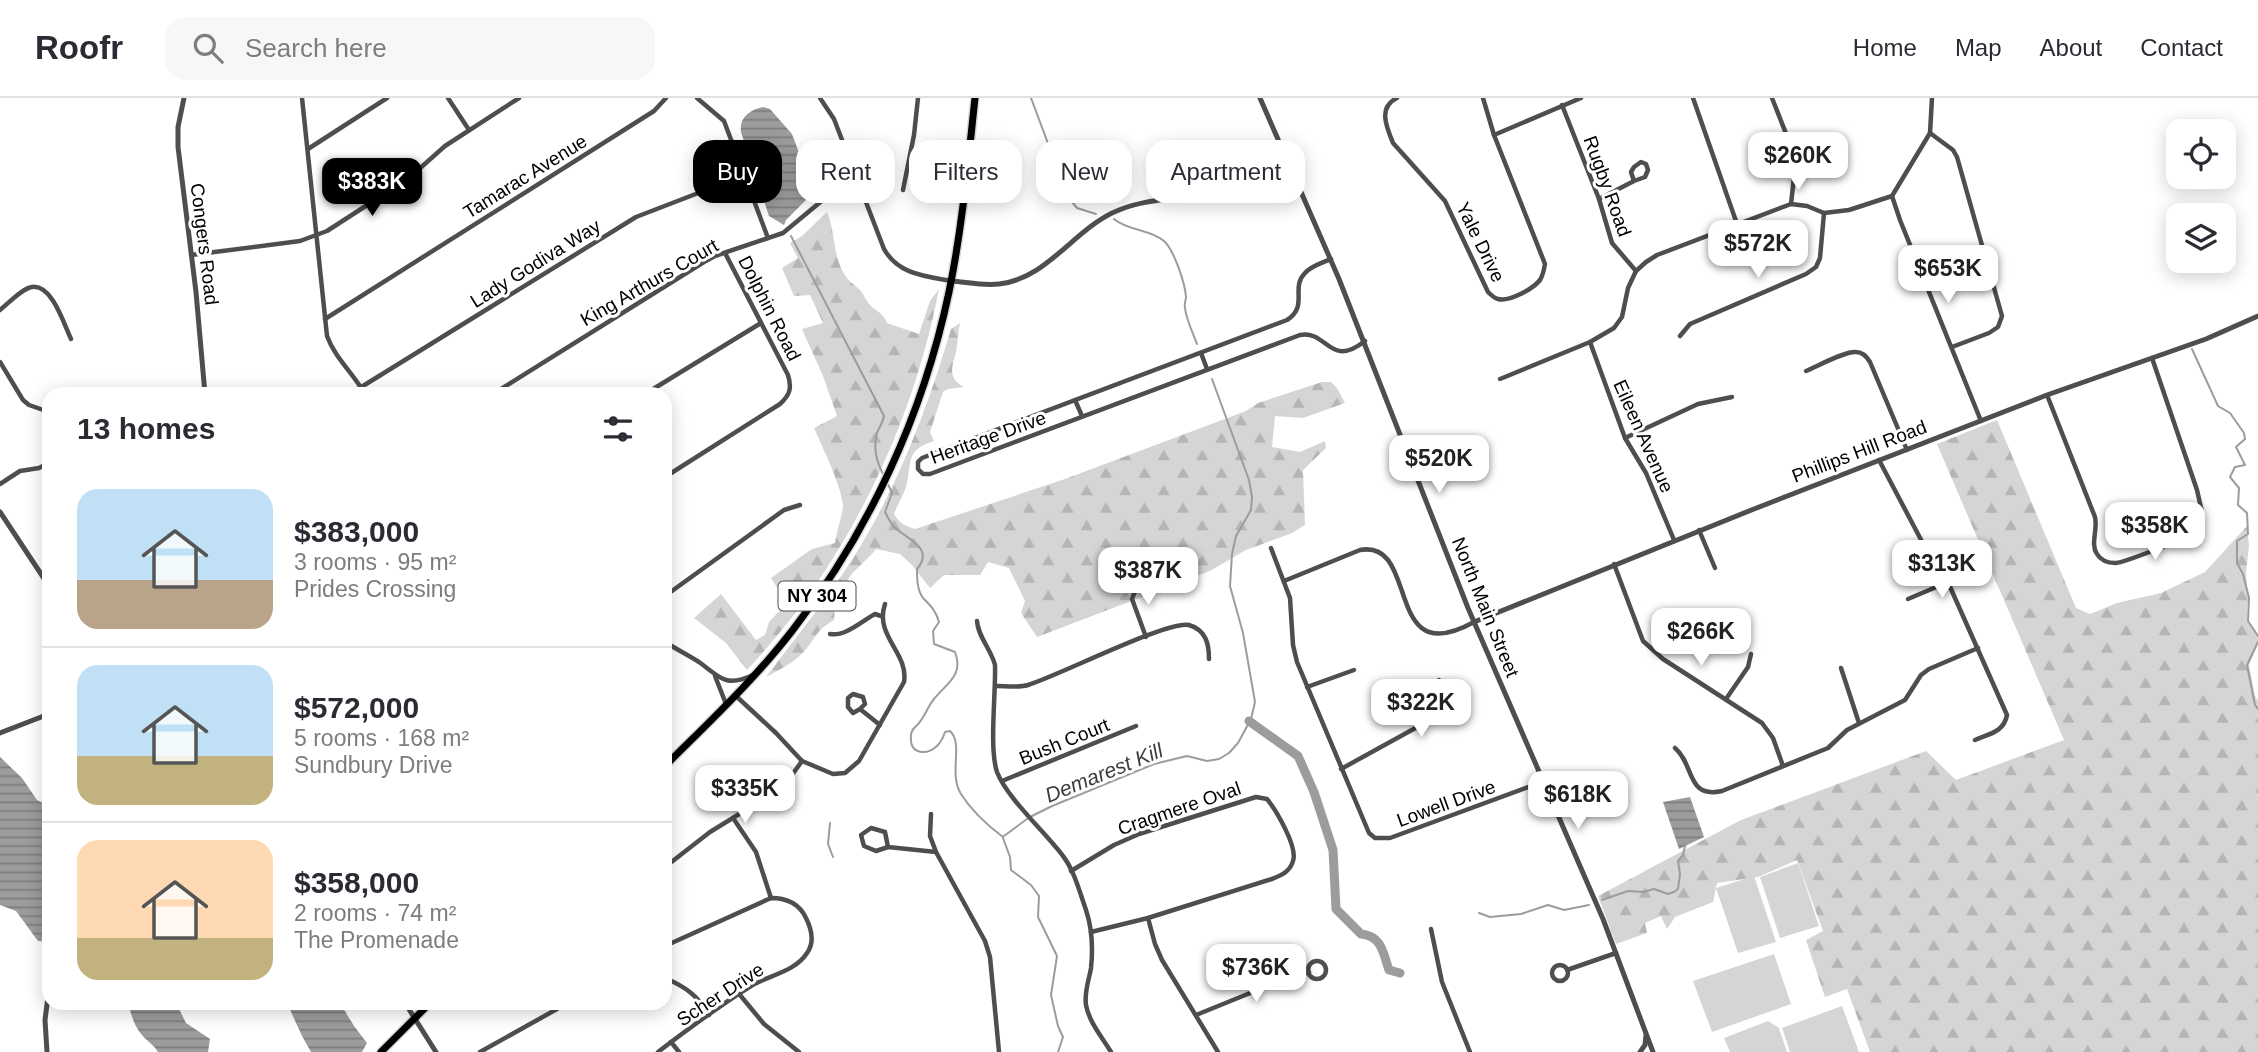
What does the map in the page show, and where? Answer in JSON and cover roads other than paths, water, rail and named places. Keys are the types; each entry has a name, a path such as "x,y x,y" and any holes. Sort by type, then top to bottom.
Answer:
{"main road":[{"name":"NY 304","path":"672,759 736,695 790,633 854,539 889,473 928,372 951,281 975,98"},
{"path":"381,1052 423,1010"}],"street":[{"name":"Congers Road","path":"184,98 178,127 178,147 204,387"},
{"path":"302,98 327,336 332,349 361,387"},
{"path":"308,149 387,98"},
{"path":"448,98 469,130"},
{"path":"191,254 300,242 317,236 409,178 445,146 519,98"},
{"name":"Tamarac Avenue","path":"325,318 654,111 666,98"},
{"path":"697,98 724,121 731,140"},
{"path":"820,98 834,119 842,140"},
{"path":"903,190 918,98"},
{"name":"North Main Street","path":"1260,98 1278,140"},
{"name":"Yale Drive","path":"1397,98 1389,102 1384,111 1393,142 1445,201 1488,292 1496,299 1505,299 1530,289 1539,282 1545,264 1494,135 1483,98"},
{"path":"1494,135 1581,98"},
{"path":"1693,98 1737,224"},
{"path":"1773,98 1796,159 1791,204"},
{"path":"1500,379 1590,342 1614,328 1622,317 1628,288 1636,271 1657,255 1791,204 1807,206 1824,213 1849,210 1892,196 1930,133 1932,98"},
{"name":"Rugby Road","path":"1562,105 1599,199 1612,243 1636,271"},
{"path":"1930,133 1953,150 1961,166 2001,316 1998,327 1989,333 1952,347"},
{"path":"1599,199 1646,177 1646,164 1641,162 1634,167 1631,172 1634,181"},
{"name":"Lady Godiva Way","path":"361,387 636,217 693,196"},
{"path":"1892,196 1981,421"},
{"name":"North Main Street","path":"1305,201 1365,341 1474,622 1616,953 1651,1051"},
{"path":"866,203 889,258 897,266 951,281 996,285 1023,278 1041,267 1087,228 1110,213 1146,202"},
{"path":"755,203 768,238"},
{"name":"King Arthurs Court","path":"504,387 704,262 787,231 819,203"},
{"path":"1680,335 1690,324 1806,274 1816,267 1820,258 1824,213"},
{"name":"Dolphin Road","path":"672,473 780,404 790,393 788,375 725,252"},
{"name":"Heritage Drive","path":"1331,259 1310,268 1302,275 1298,307 1291,318 922,458 918,462 918,469 922,473 930,474 1302,334 1315,336 1336,351 1347,350 1365,341"},
{"path":"0,310 26,290 40,287 47,291 52,299 71,338"},
{"name":"Phillips Hill Road","path":"1474,622 1699,530 2047,395 2206,339 2258,316"},
{"path":"656,387 761,323"},
{"name":"Eileen Avenue","path":"1590,342 1625,438 1646,473 1674,540"},
{"path":"1201,353 1207,369"},
{"path":"1806,371 1847,353 1862,353 1870,362 1907,450"},
{"path":"2047,395 2095,517 2097,531 2094,543 2097,554 2106,562 2119,563 2180,539 2194,526 2202,512 2152,358"},
{"path":"0,362 23,400 42,410"},
{"path":"1625,438 1698,404 1732,397"},
{"path":"1075,400 1082,416"},
{"path":"1879,460 1928,553 1943,571 2007,716 2006,724 1999,730 1975,740"},
{"path":"0,484 20,471 42,466"},
{"path":"672,591 784,510 800,505"},
{"path":"0,512 42,575"},
{"path":"1699,530 1715,568"},
{"name":"Lowell Drive","path":"1271,548 1290,598 1294,654 1364,826 1375,838 1382,839 1542,782"},
{"path":"1284,581 1370,548 1379,550 1391,565 1412,617 1424,631 1442,634 1474,622"},
{"path":"1614,564 1643,641 1663,659 1762,723 1773,738 1783,766"},
{"path":"1141,576 1132,599 1146,637"},
{"path":"1908,599 1948,582"},
{"path":"736,695 802,761 834,774 845,773 853,768 904,682 902,664 885,632 881,616 885,604"},
{"path":"830,634 842,633 875,614 881,616"},
{"path":"977,621 978,630 992,654 995,665 993,755 998,774 1030,818 1065,858 1071,871 1091,932 1091,965 1085,996 1086,1006 1093,1024 1111,1052"},
{"path":"996,686 1026,686 1146,637 1186,624 1198,629 1206,637 1209,659"},
{"path":"672,646 721,679 741,680 755,674"},
{"path":"1675,748 1684,758 1695,784 1706,792 1722,791 1828,748 1858,723 1905,700 1921,675 1929,669 1978,648"},
{"path":"1726,699 1748,667 1751,654"},
{"path":"1841,668 1858,723"},
{"path":"1307,687 1354,670"},
{"path":"712,673 719,683 726,705"},
{"path":"1341,769 1430,720 1445,698 1439,680"},
{"path":"853,694 863,697 865,704 860,709 853,713 848,707 848,698 853,694"},
{"path":"860,709 880,724"},
{"path":"0,733 42,718"},
{"name":"Bush Court","path":"1002,781 1136,726"},
{"path":"672,862 733,818 777,791 802,761"},
{"name":"Cragmere Oval","path":"1071,871 1114,845 1139,834 1256,797 1267,799 1276,809 1294,851 1293,861 1286,873 1272,879 1148,918 1091,932"},
{"path":"931,814 930,836 936,852 985,941 990,957 999,1052"},
{"path":"672,943 771,898 756,852 733,818"},
{"path":"888,847 885,832 871,828 861,835 864,846 876,851 888,847 936,852"},
{"name":"Scher Drive","path":"658,1052 751,986 796,964 806,956 812,934 803,910 783,898 771,898"},
{"path":"1148,918 1162,960 1219,1052"},
{"path":"1430,929 1442,982 1470,1052"},
{"path":"1567,970 1616,953"},
{"path":"1314,961 1320,961 1326,967 1324,976 1318,979 1312,977 1309,972 1310,964 1314,961"},
{"path":"1196,1015 1309,972"},
{"path":"672,981 690,990 700,999 709,1015"},
{"path":"740,995 764,1024 799,1052"},
{"path":"46,1010 47,1052"},
{"path":"410,1010 436,1052"},
{"path":"480,1052 555,1010"},
{"path":"1640,1052 1645,1043 1645,1028"},
{"path":"671,1042 679,1052"}],"waterway":[{"name":"Demarest Kill","path":"1031,98 1068,197 1077,208 1096,214"},
{"name":"Demarest Kill","path":"1114,219 1158,237 1168,245 1181,276 1188,321 1197,344"},
{"path":"791,236 884,416 875,444 883,474"},
{"path":"2192,349 2218,406 2230,413 2244,433 2245,439 2236,447 2245,465 2235,467 2230,477 2239,488 2238,505 2247,513 2248,534 2237,541 2237,563 2243,574 2249,598 2248,621 2258,636"},
{"name":"Demarest Kill","path":"1032,816 1154,764 1187,756 1207,761 1219,759 1238,743 1251,719 1255,702 1243,633 1230,586 1236,536 1251,510 1252,497 1249,480 1212,379"},
{"path":"887,482 892,493 885,512 894,527 917,545 923,555 917,569 918,584 921,595 933,609 939,622 933,631 934,644 955,652 957,660 956,673 912,730 911,742 915,750 928,751 942,740 945,732 950,731 956,743 957,786 970,806 1003,837"},
{"path":"2258,642 2247,665 2258,709"},
{"path":"1249,721 1298,756 1314,792 1333,850 1336,909 1361,934 1378,942 1389,970 1400,973"},
{"name":"Demarest Kill","path":"1004,836 1027,819"},
{"path":"830,823 828,844 833,857"},
{"name":"Demarest Kill","path":"1003,838 1010,857 1011,870 1031,885 1039,896 1038,917 1057,956 1051,995 1063,1037 1058,1052"},
{"path":"1602,900 1628,891 1643,892 1654,889 1668,894 1674,892 1678,889 1680,874 1678,861 1685,846"},
{"path":"1479,913 1490,917 1521,914 1548,905 1564,910 1589,905"}]}
